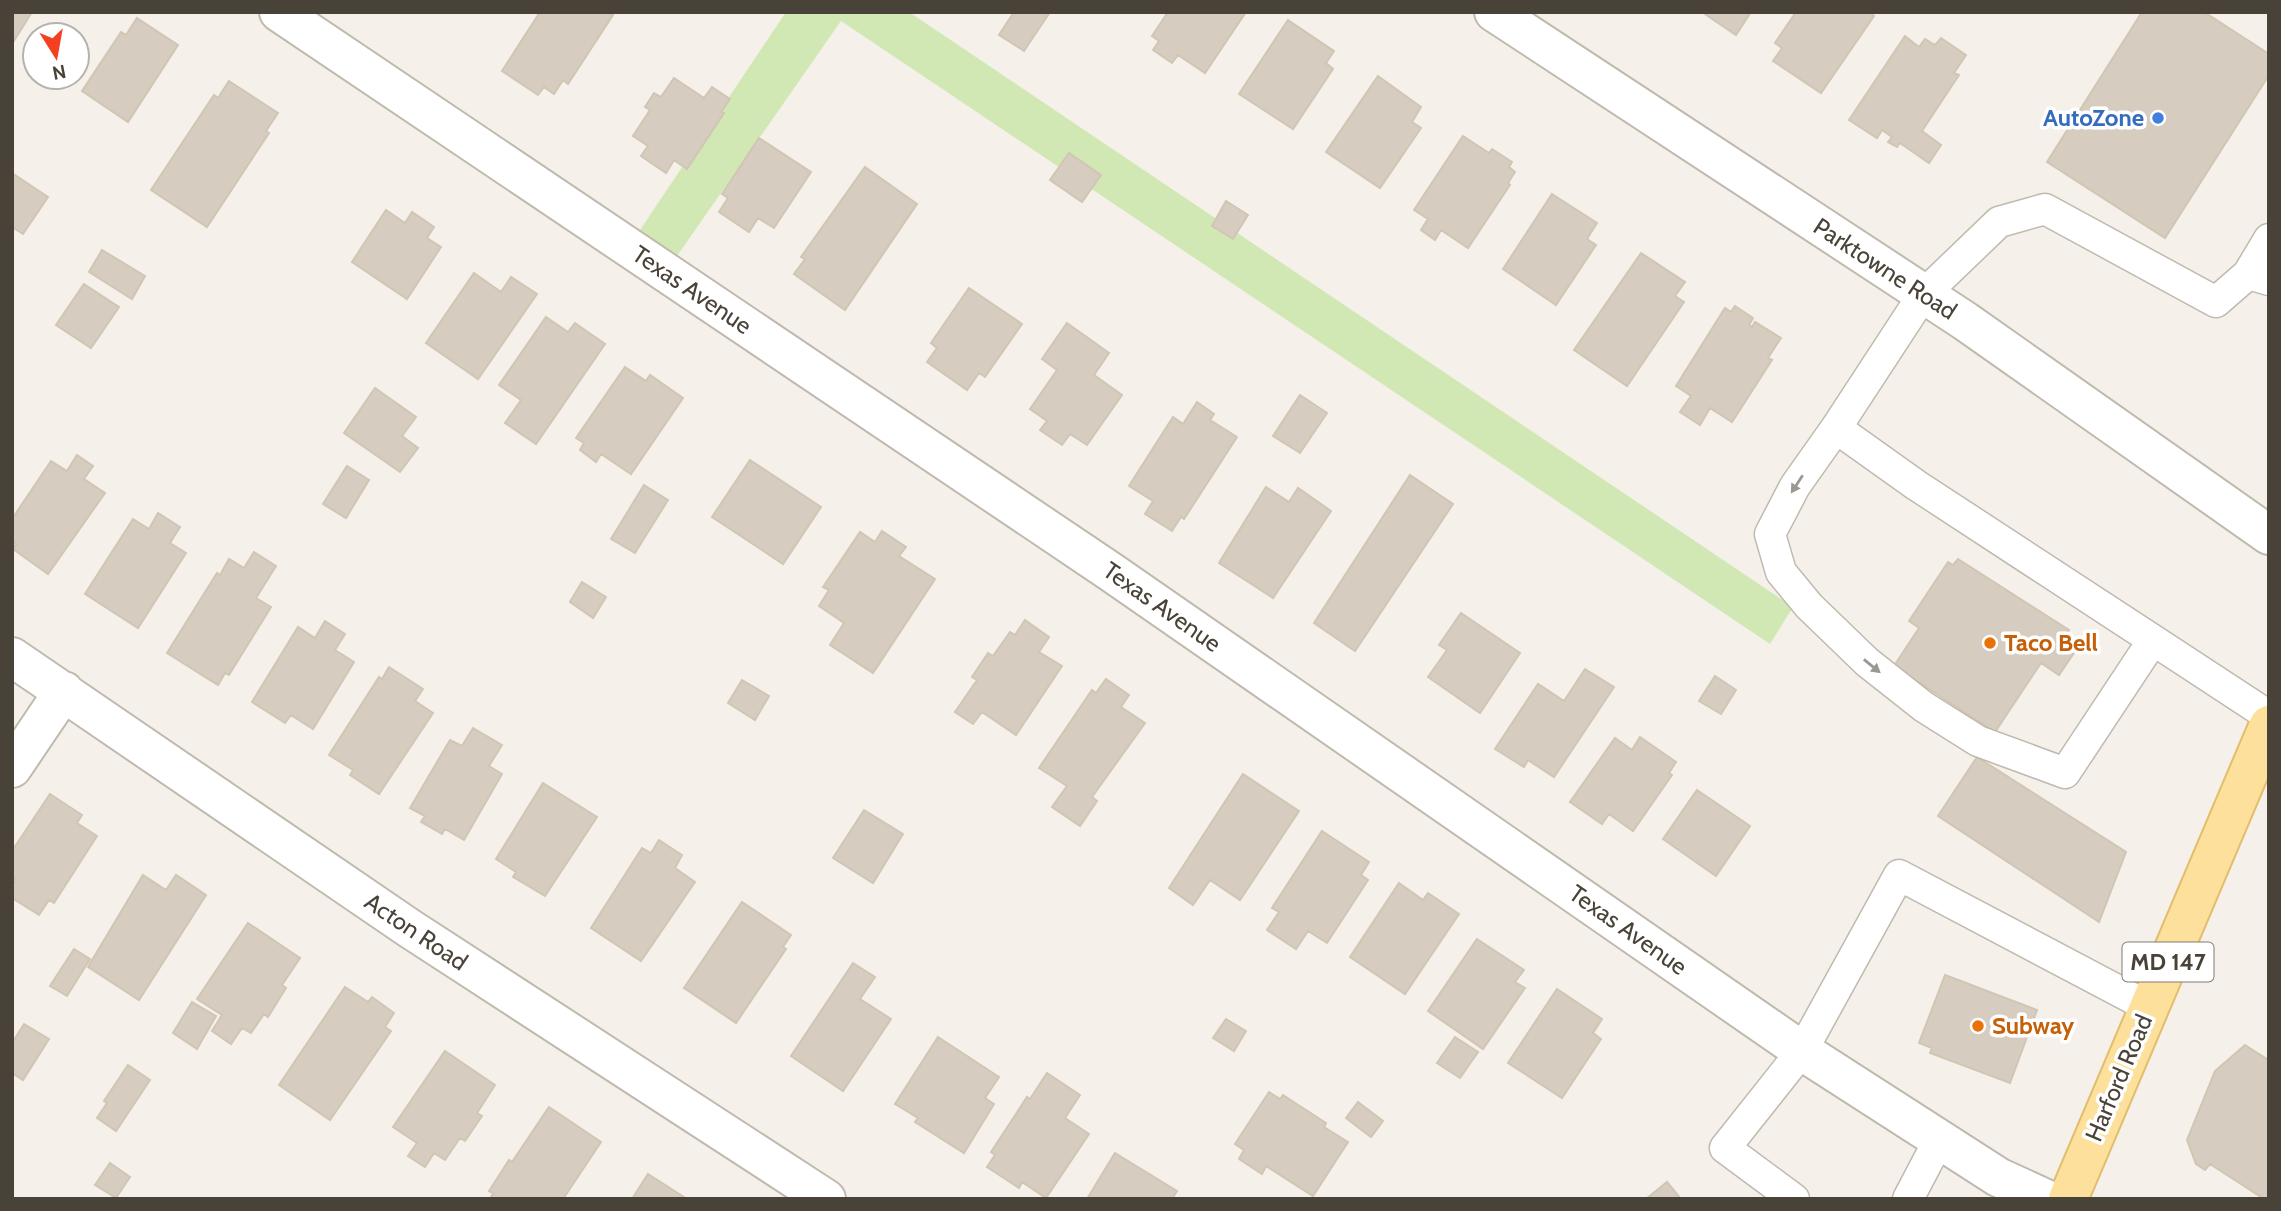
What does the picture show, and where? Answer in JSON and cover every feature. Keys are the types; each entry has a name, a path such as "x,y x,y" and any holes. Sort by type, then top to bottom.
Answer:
{"main road":[{"name":"Harford Road","path":"2068,1199 2149,1007 2260,769 2269,725"}],"street":[{"name":"Texas Avenue","path":"279,12 1111,572 1802,1051 1998,1177 2046,1199"},
{"name":"Parktowne Road","path":"1494,12 1965,321 2269,534"},
{"name":"Acton Road","path":"12,657 410,928 826,1199"},
{"path":"12,768 64,691"}],"lane":[{"path":"2153,640 2065,773 1978,741 1924,707 1867,662 1809,606 1781,572 1770,534 1795,486 1923,295 1999,222 2045,209 2216,302 2258,277 2269,239"},
{"path":"1836,428 1927,492 2269,716"},
{"path":"1794,1199 1725,1148 1802,1051 1899,875 2149,1007"},
{"path":"1908,1199 1940,1139"}],"green space":[{"path":"786,12 909,12 1793,607 1770,644 841,21 677,256 640,230"}],"building":[{"path":"12,12 32,12 26,21 21,21 21,30 12,44"},
{"path":"540,12 609,12 613,15 568,84 563,80 554,94 544,87 538,95 502,71"},
{"path":"1014,12 1050,12 1024,51 999,35"},
{"path":"1168,12 1246,12 1205,73 1178,55 1172,63 1153,50 1159,41 1152,36"},
{"path":"1702,12 1751,12 1736,35"},
{"path":"1796,12 1869,12 1874,16 1821,93 1773,61 1782,48 1775,43"},
{"name":"AutoZone","path":"2142,12 2204,12 2269,54 2269,75 2165,238 2047,162"},
{"path":"137,18 178,45 128,122 82,91 91,91 91,77 121,32 126,35"},
{"path":"1288,20 1334,51 1326,63 1333,69 1293,129 1239,94"},
{"path":"1905,36 1919,47 1925,39 1935,45 1941,38 1966,55 1954,73 1959,75 1922,131 1941,145 1929,163 1900,143 1897,147 1888,142 1892,137 1882,130 1877,138 1849,120"},
{"path":"1378,76 1421,107 1412,122 1421,128 1380,188 1326,152"},
{"path":"674,78 704,98 712,87 730,99 721,112 724,113 687,169 674,160 666,173 641,156 648,146 633,136 650,110 645,107 654,93 661,97"},
{"path":"229,81 278,113 266,131 269,133 207,227 151,190 214,95 218,98"},
{"path":"1463,136 1489,153 1492,149 1512,162 1509,167 1515,172 1508,183 1510,185 1468,248 1441,230 1435,240 1421,230 1428,219 1414,210"},
{"path":"759,138 811,172 774,228 758,218 749,232 719,212 728,198 722,194"},
{"path":"1069,153 1101,175 1082,202 1050,180"},
{"path":"865,167 917,204 845,310 794,274 805,259 801,257"},
{"path":"12,173 48,197 23,234 12,227"},
{"path":"1552,194 1597,223 1587,239 1596,245 1556,305 1503,269"},
{"path":"1226,201 1248,215 1233,239 1212,226"},
{"path":"386,210 405,223 412,212 434,227 427,238 441,247 407,299 352,262"},
{"path":"102,250 145,276 132,299 89,272"},
{"path":"1641,253 1685,282 1675,296 1684,302 1627,386 1574,350"},
{"path":"474,273 501,292 511,277 537,294 478,379 426,343"},
{"path":"84,284 119,307 91,348 56,325"},
{"path":"969,288 1022,324 985,377 979,373 967,390 927,362 937,348 931,343"},
{"path":"1735,306 1753,318 1749,325 1752,327 1755,322 1781,338 1768,358 1772,360 1732,422 1710,408 1700,425 1680,412 1691,396 1676,386 1725,308 1731,312"},
{"path":"546,317 568,332 575,323 605,344 536,444 505,423 521,400 499,385"},
{"path":"1067,323 1109,353 1094,375 1122,395 1087,445 1070,434 1062,445 1040,430 1047,421 1030,409 1057,370 1042,359"},
{"path":"625,367 646,381 650,375 683,398 631,474 601,454 596,462 580,450 584,443 576,438"},
{"path":"375,388 416,417 402,436 418,448 400,472 344,433"},
{"path":"1300,395 1327,413 1300,453 1273,436"},
{"path":"1197,402 1214,414 1210,420 1237,437 1184,519 1181,517 1172,531 1145,514 1153,501 1129,486 1173,417 1183,424"},
{"path":"77,455 93,466 84,479 105,493 48,574 13,549 16,544 12,541 12,519 51,461 67,471"},
{"path":"750,460 821,507 783,564 712,517"},
{"path":"347,466 369,480 346,518 323,504"},
{"path":"1410,475 1453,504 1355,651 1314,623"},
{"path":"644,485 668,500 635,553 611,539"},
{"path":"1266,487 1289,502 1298,488 1331,511 1273,598 1219,563"},
{"path":"158,513 180,527 170,543 186,553 138,628 85,594 133,519 149,529"},
{"path":"882,531 906,547 899,556 935,579 873,673 830,645 844,623 819,606 829,590 823,587 860,532 875,542"},
{"path":"254,552 276,566 256,598 271,607 229,675 225,673 218,685 167,653 217,573 220,575 229,559 244,568"},
{"name":"Taco Bell","path":"1958,559 2069,630 2063,638 2078,647 2059,675 2041,663 1995,732 1894,666 1919,628 1909,621 1948,562 1953,565"},
{"path":"582,582 606,597 593,618 570,602"},
{"path":"1461,613 1520,653 1480,713 1428,677 1447,650 1439,645"},
{"path":"1025,620 1049,637 1039,652 1062,666 1016,735 982,712 973,724 955,712 977,680 972,677 988,653 993,656 1010,632 1015,635"},
{"path":"325,621 345,634 335,650 354,662 313,729 291,715 285,723 252,702 298,627 315,638"},
{"path":"389,667 423,689 415,701 433,713 379,794 350,775 353,770 329,755 379,677 382,679"},
{"path":"1585,669 1614,687 1554,777 1528,760 1524,767 1495,749 1538,684 1564,701"},
{"path":"1715,676 1736,690 1721,714 1699,701"},
{"path":"1106,679 1129,695 1121,707 1145,723 1092,797 1097,801 1080,826 1052,807 1067,786 1039,768 1092,690 1096,693"},
{"path":"742,680 769,696 755,720 728,703"},
{"path":"473,728 502,745 489,766 502,774 464,840 445,829 442,834 421,822 425,816 410,808 450,740 462,746"},
{"path":"1640,737 1676,762 1669,773 1672,775 1633,831 1609,814 1602,824 1570,802 1615,738 1632,750"},
{"path":"1977,757 2126,852 2099,922 1938,816"},
{"path":"1243,774 1299,811 1240,900 1210,880 1193,905 1169,888"},
{"path":"543,783 597,817 545,896 513,877 516,872 496,859"},
{"path":"1697,790 1750,826 1716,876 1663,839"},
{"path":"50,794 82,815 77,823 97,836 54,903 49,900 39,915 12,898 12,886 16,880 12,877 12,851"},
{"path":"864,810 903,834 873,883 833,858"},
{"path":"1322,831 1369,862 1361,875 1368,880 1327,943 1308,931 1296,949 1267,930 1279,912 1272,908"},
{"path":"659,840 682,855 675,868 695,882 641,961 591,928 642,848 651,853"},
{"path":"143,875 166,890 176,875 206,895 139,1000 88,967"},
{"path":"1399,883 1423,900 1428,893 1459,914 1405,994 1350,957"},
{"path":"742,902 791,935 783,947 786,949 736,1023 684,988"},
{"path":"248,923 300,958 282,985 286,988 268,1017 264,1014 251,1033 242,1028 231,1044 212,1031 222,1015 197,999"},
{"path":"1477,939 1524,970 1515,982 1525,988 1483,1049 1428,1011"},
{"path":"74,949 90,959 67,996 50,986"},
{"path":"853,963 875,977 860,999 891,1019 843,1091 791,1056"},
{"name":"Subway","path":"1945,975 2037,1010 2010,1083 1930,1053 1932,1048 1919,1043"},
{"path":"345,987 368,1002 372,997 394,1013 385,1027 391,1031 330,1120 279,1085"},
{"path":"1557,989 1602,1019 1593,1033 1601,1039 1562,1098 1508,1063"},
{"path":"192,1002 216,1016 197,1049 173,1033"},
{"path":"1226,1019 1246,1031 1234,1051 1213,1038"},
{"path":"24,1024 49,1039 23,1080 12,1073 12,1043"},
{"path":"938,1037 999,1077 985,1098 994,1104 964,1153 915,1122 918,1118 895,1104"},
{"path":"1455,1037 1478,1052 1460,1078 1437,1063"},
{"path":"2245,1045 2267,1059 2269,1057 2269,1199 2264,1199 2210,1164 2205,1170 2196,1164 2187,1140 2215,1071"},
{"path":"445,1051 495,1085 477,1113 482,1116 465,1141 460,1138 445,1160 434,1153 425,1167 408,1156 417,1143 393,1127"},
{"path":"128,1065 150,1080 116,1131 97,1118 107,1103 104,1101"},
{"path":"1047,1073 1080,1095 1065,1118 1089,1134 1046,1198 1022,1182 1019,1188 987,1167 995,1155 991,1152 1027,1097 1030,1099"},
{"path":"1269,1092 1280,1099 1283,1095 1326,1123 1324,1127 1348,1142 1313,1196 1266,1166 1262,1174 1239,1159 1244,1150 1235,1144"},
{"path":"1358,1102 1383,1121 1371,1137 1346,1118"},
{"path":"549,1107 601,1142 563,1199 490,1199 493,1193 489,1191"},
{"path":"1115,1153 1177,1191 1172,1199 1087,1199"},
{"path":"110,1163 130,1177 116,1198 95,1185"},
{"path":"648,1174 687,1199 632,1199"},
{"path":"1667,1182 1681,1199 1646,1199"}],"place":[{"name":"AutoZone","path":"2158,118"},
{"name":"Taco Bell","path":"1990,643"},
{"name":"Subway","path":"1978,1026"}]}
